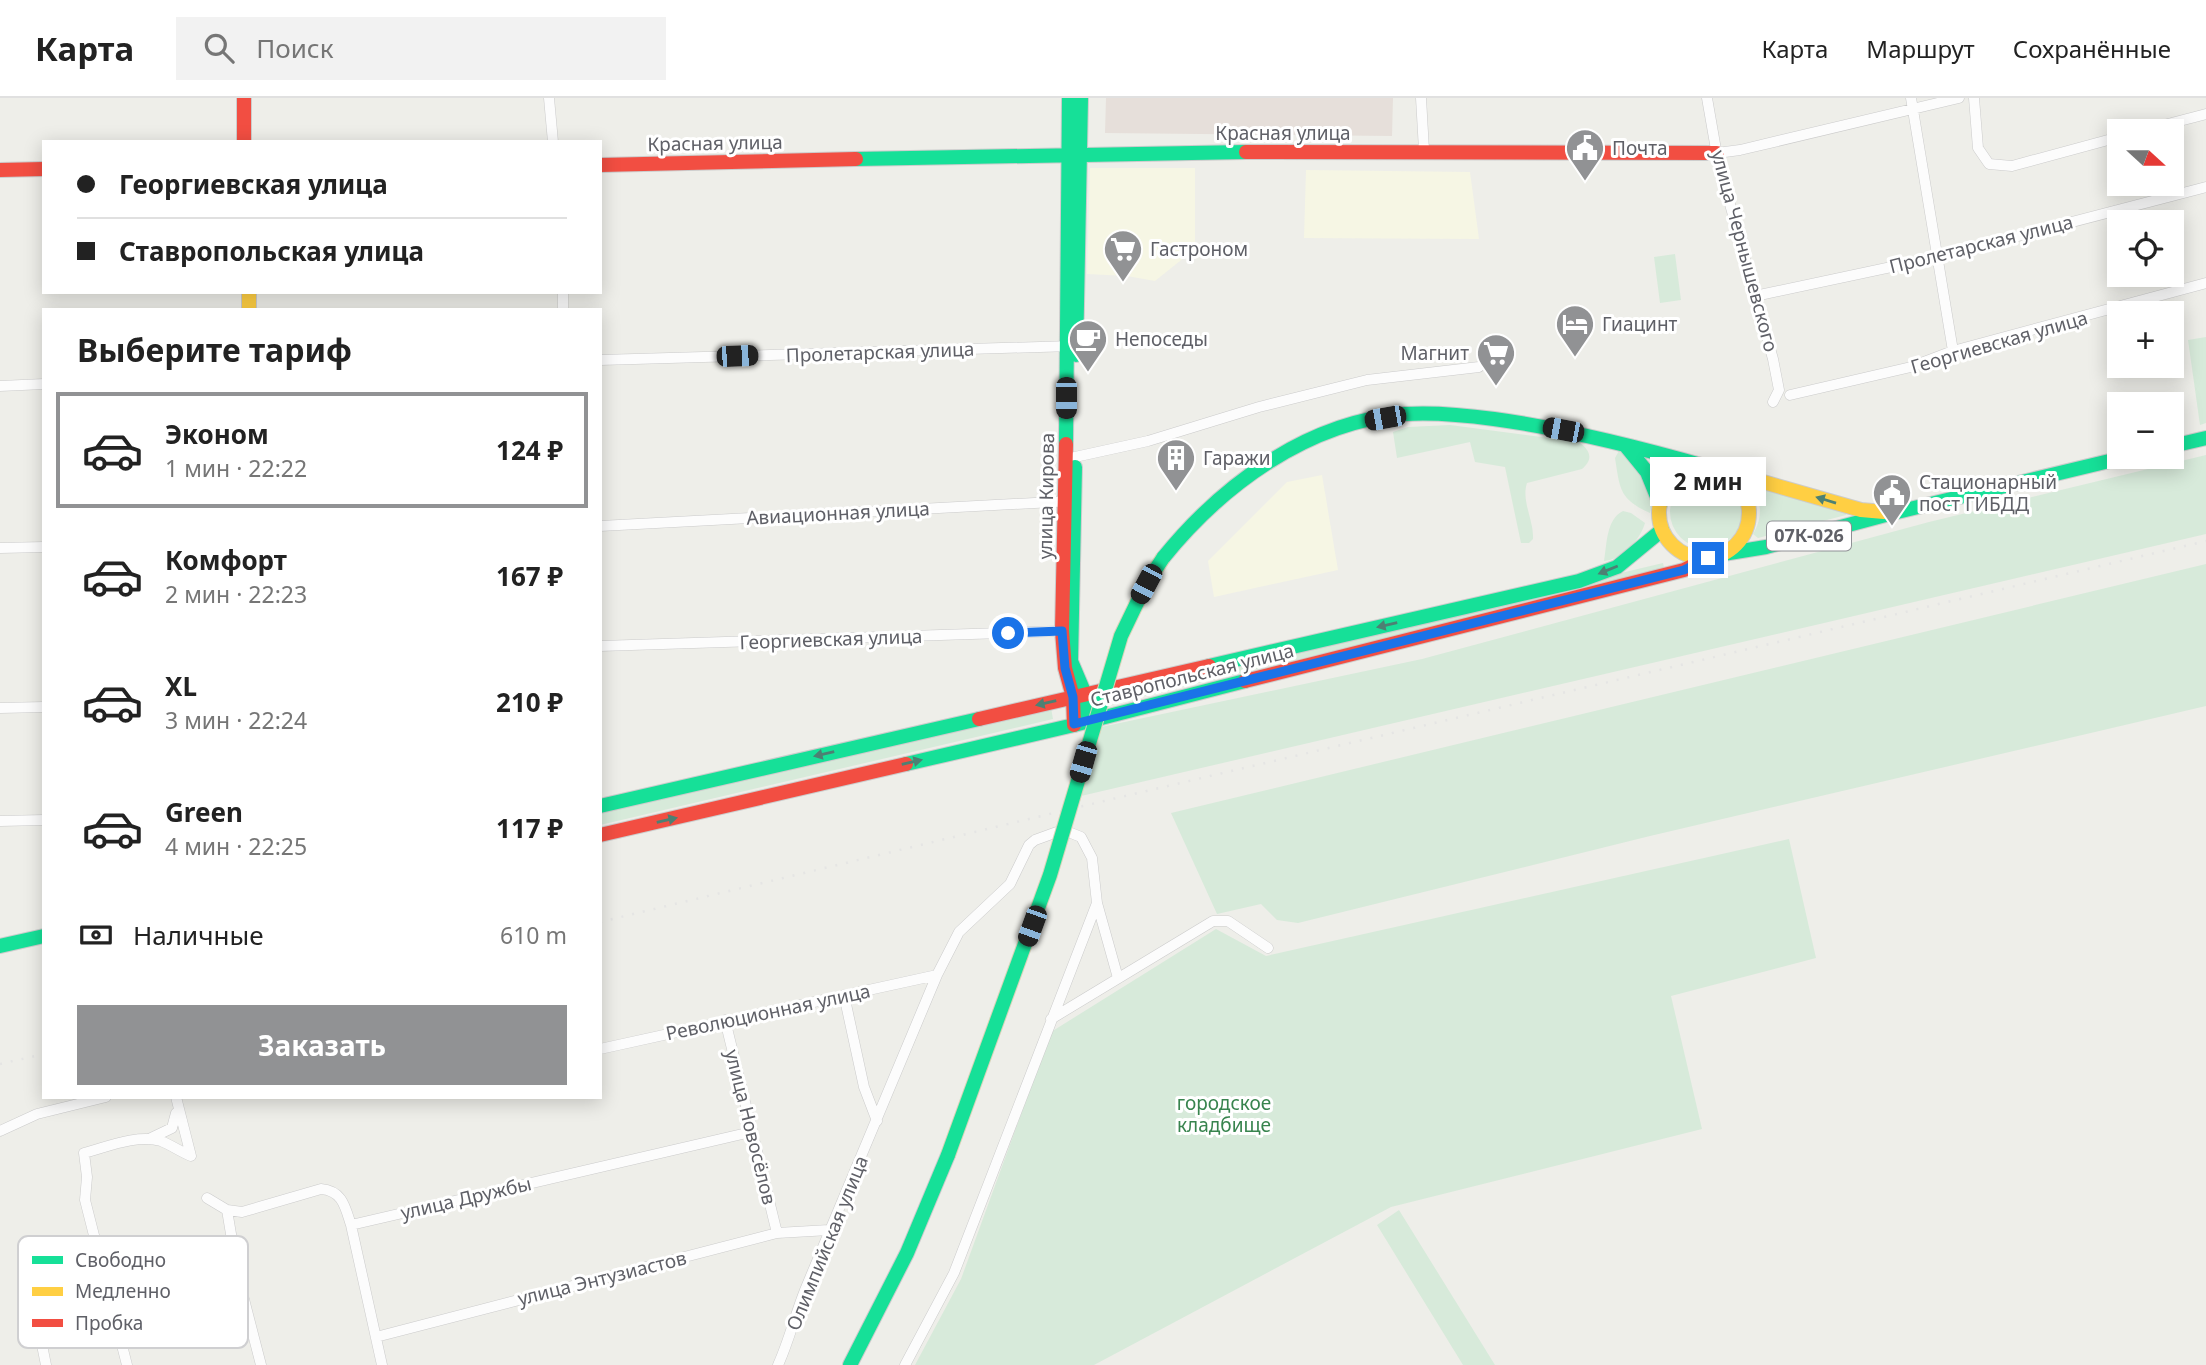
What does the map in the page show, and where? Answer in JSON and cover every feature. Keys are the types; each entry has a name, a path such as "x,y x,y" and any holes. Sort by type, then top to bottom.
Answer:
{"main road":[{"path":"244,98 244,140"},
{"name":"улица Кирова","path":"1069,98 1074,153 1071,661 1079,696 1080,723"},
{"name":"улица Кирова","path":"1074,153 1081,98"},
{"name":"Красная улица","path":"602,164 1074,153 1424,150 1717,153"},
{"path":"0,170 42,169"},
{"name":"улица Кирова","path":"1071,346 1075,457 1062,631 1065,668 1079,696"},
{"path":"850,1365 907,1253 948,1156 1050,875 1121,636 1146,584 1192,523 1227,491 1262,466 1295,447 1334,431 1402,415 1467,416 1541,426 1624,444 1714,469 1739,483 1745,493 1749,516 1741,538 1723,554 1708,558 1696,557 1676,548 1662,530 1659,515 1664,491 1672,481 1695,468 1714,469"},
{"path":"2184,443 2206,438"},
{"path":"1624,444 1643,463 1654,481 1660,504"},
{"name":"07К-026","path":"1723,554 1766,547 1893,513 2107,462"},
{"name":"07К-026","path":"1714,469 1734,472 1861,510 1893,513"},
{"name":"Ставропольская улица","path":"602,806 1579,581 1617,567 1662,530"},
{"name":"Ставропольская улица","path":"602,835 1080,723 1684,570 1708,558"},
{"path":"0,947 42,936"}],"street":[{"path":"549,98 553,140"},
{"path":"1421,98 1424,150"},
{"name":"улица Чернышевского","path":"1707,98 1717,153 1779,390 1773,402"},
{"name":"Красная улица","path":"1717,153 1740,150 1912,103 1959,98"},
{"path":"1974,98 1978,148 1989,164 2012,166 2107,140"},
{"path":"1912,103 1953,351"},
{"path":"2184,120 2206,114"},
{"name":"Пролетарская улица","path":"1755,296 1938,257 2206,187"},
{"name":"Георгиевская улица","path":"1790,395 1911,367 1953,351 2206,283"},
{"name":"Пролетарская улица","path":"602,360 1071,346"},
{"path":"1075,457 1148,441 1259,407 1367,380 1479,367"},
{"path":"0,386 42,384"},
{"name":"Авиационная улица","path":"602,526 1071,501"},
{"path":"0,548 42,547"},
{"name":"Георгиевская улица","path":"602,646 1062,631"},
{"path":"0,708 42,707"},
{"path":"0,821 42,820"},
{"name":"Олимпийская улица","path":"778,1365 829,1230 937,975 959,932 1010,884 1034,840 1057,832 1081,837 1092,858 1097,903"},
{"path":"1097,903 1118,978"},
{"path":"905,1365 954,1273 1097,903"},
{"path":"1050,1020 1213,921 1228,921 1268,948"},
{"name":"Революционная улица","path":"602,1049 937,975"},
{"path":"844,995 864,1087 877,1121"},
{"name":"улица Новосёлов","path":"725,1020 777,1233"},
{"path":"0,1131 37,1114 98,1099"},
{"path":"94,1236 85,1200 87,1177 84,1153 146,1140 160,1141 191,1156 176,1100"},
{"path":"146,1140 172,1128 176,1119 176,1100"},
{"name":"улица Дружбы","path":"351,1225 751,1132"},
{"path":"207,1198 228,1210 242,1212 321,1188 332,1189 341,1197 351,1225 382,1365"},
{"path":"228,1210 232,1236"},
{"name":"улица Энтузиастов","path":"376,1337 777,1233 829,1230"},
{"path":"248,1315 261,1365"},
{"path":"123,1348 127,1365"}],"shaded area":[{"path":"1106,98 1393,98 1392,136 1105,133"},
{"path":"1090,168 1195,168 1195,249 1155,281 1127,276 1087,274"},
{"path":"1306,170 1470,172 1479,239 1304,238"},
{"path":"1322,475 1338,570 1214,597 1208,561 1287,482"}],"green space":[{"path":"1675,254 1681,300 1660,303 1654,257"},
{"path":"2206,337 2206,423 2200,425 2188,340"},
{"path":"1450,425 1579,442 1588,451 1588,462 1582,469 1527,483 1526,497 1533,539 1529,543 1521,543 1505,467 1475,462 1470,442 1397,458 1393,432 1408,427"},
{"path":"1620,449 1644,477 1651,495 1650,513 1632,503 1623,492 1615,458"},
{"path":"2206,455 2206,534 1081,796 1101,727 1422,659 1929,522 2148,469 2184,469 2184,460"},
{"path":"1706,476 1726,482 1736,492 1742,512 1736,532 1726,542 1706,548 1686,542 1676,532 1670,512 1676,492 1686,482"},
{"path":"1757,483 1846,509 1846,515 1758,538 1753,534 1760,516 1754,487"},
{"path":"1623,511 1645,523 1643,529 1624,553 1604,561 1610,526"},
{"path":"1663,563 1665,572 1123,701 1121,692"},
{"path":"2206,564 2206,706 1650,836 1298,923 1277,920 1261,904 1217,914 1171,813"},
{"path":"1051,708 1053,719 602,825 602,813"},
{"name":"городское кладбище","path":"1789,839 1816,958 1671,996 1702,1129 1391,1207 1094,1365 915,1365 961,1279 1051,1032 1216,929 1266,956"},
{"path":"1399,1210 1495,1365 1463,1365 1377,1225"}],"railway":[{"path":"602,922 2206,541"},
{"path":"0,1064 42,1054"}],"traffic: fast":[{"path":"1066,444 1069,98"},
{"path":"1076,355 1081,98"},
{"path":"856,159 1246,152"},
{"path":"1163,558 1212,506 1269,462 1301,444 1368,419 1427,413 1494,419 1602,439 1708,467"},
{"path":"2184,443 2206,438"},
{"path":"1625,445 1647,472 1660,504"},
{"path":"1723,554 1766,547 1893,513 2107,462"},
{"path":"1075,467 1071,661 1085,694 1087,721"},
{"path":"1209,666 1579,581 1617,567 1662,530"},
{"path":"948,1155 1050,875 1121,636 1146,584 1163,558"},
{"path":"906,764 1245,681"},
{"path":"602,806 979,719"},
{"path":"0,946 42,936"},
{"path":"850,1365 907,1253 948,1155"}],"traffic: slow":[{"path":"249,294 249,308"},
{"path":"1704,468 1721,471 1736,481 1746,496 1749,513 1746,530 1736,545 1721,555 1704,558 1687,555 1672,545 1662,530 1659,513 1662,496 1672,481 1687,471 1704,468"},
{"path":"1725,471 1861,510 1884,512"}],"traffic: jam":[{"path":"244,98 244,140"},
{"path":"1246,152 1717,153"},
{"path":"602,165 856,159"},
{"path":"0,170 42,169"},
{"path":"1066,444 1062,631 1065,668 1073,697 1074,725"},
{"path":"1245,681 1684,570 1708,558"},
{"path":"979,719 1209,666"},
{"path":"602,835 906,764"}],"place":[{"name":"Почта","path":"1585,182"},
{"name":"Гастроном","path":"1123,283"},
{"name":"Гиацинт","path":"1575,358"},
{"name":"Непоседы","path":"1088,373"},
{"name":"Магнит","path":"1496,387"},
{"name":"Гаражи","path":"1176,492"},
{"name":"Стационарный пост ГИБДД","path":"1892,527"}],"route":[{"path":"1008,633 1062,631 1065,668 1073,697 1074,724 1684,570 1708,558"}]}
